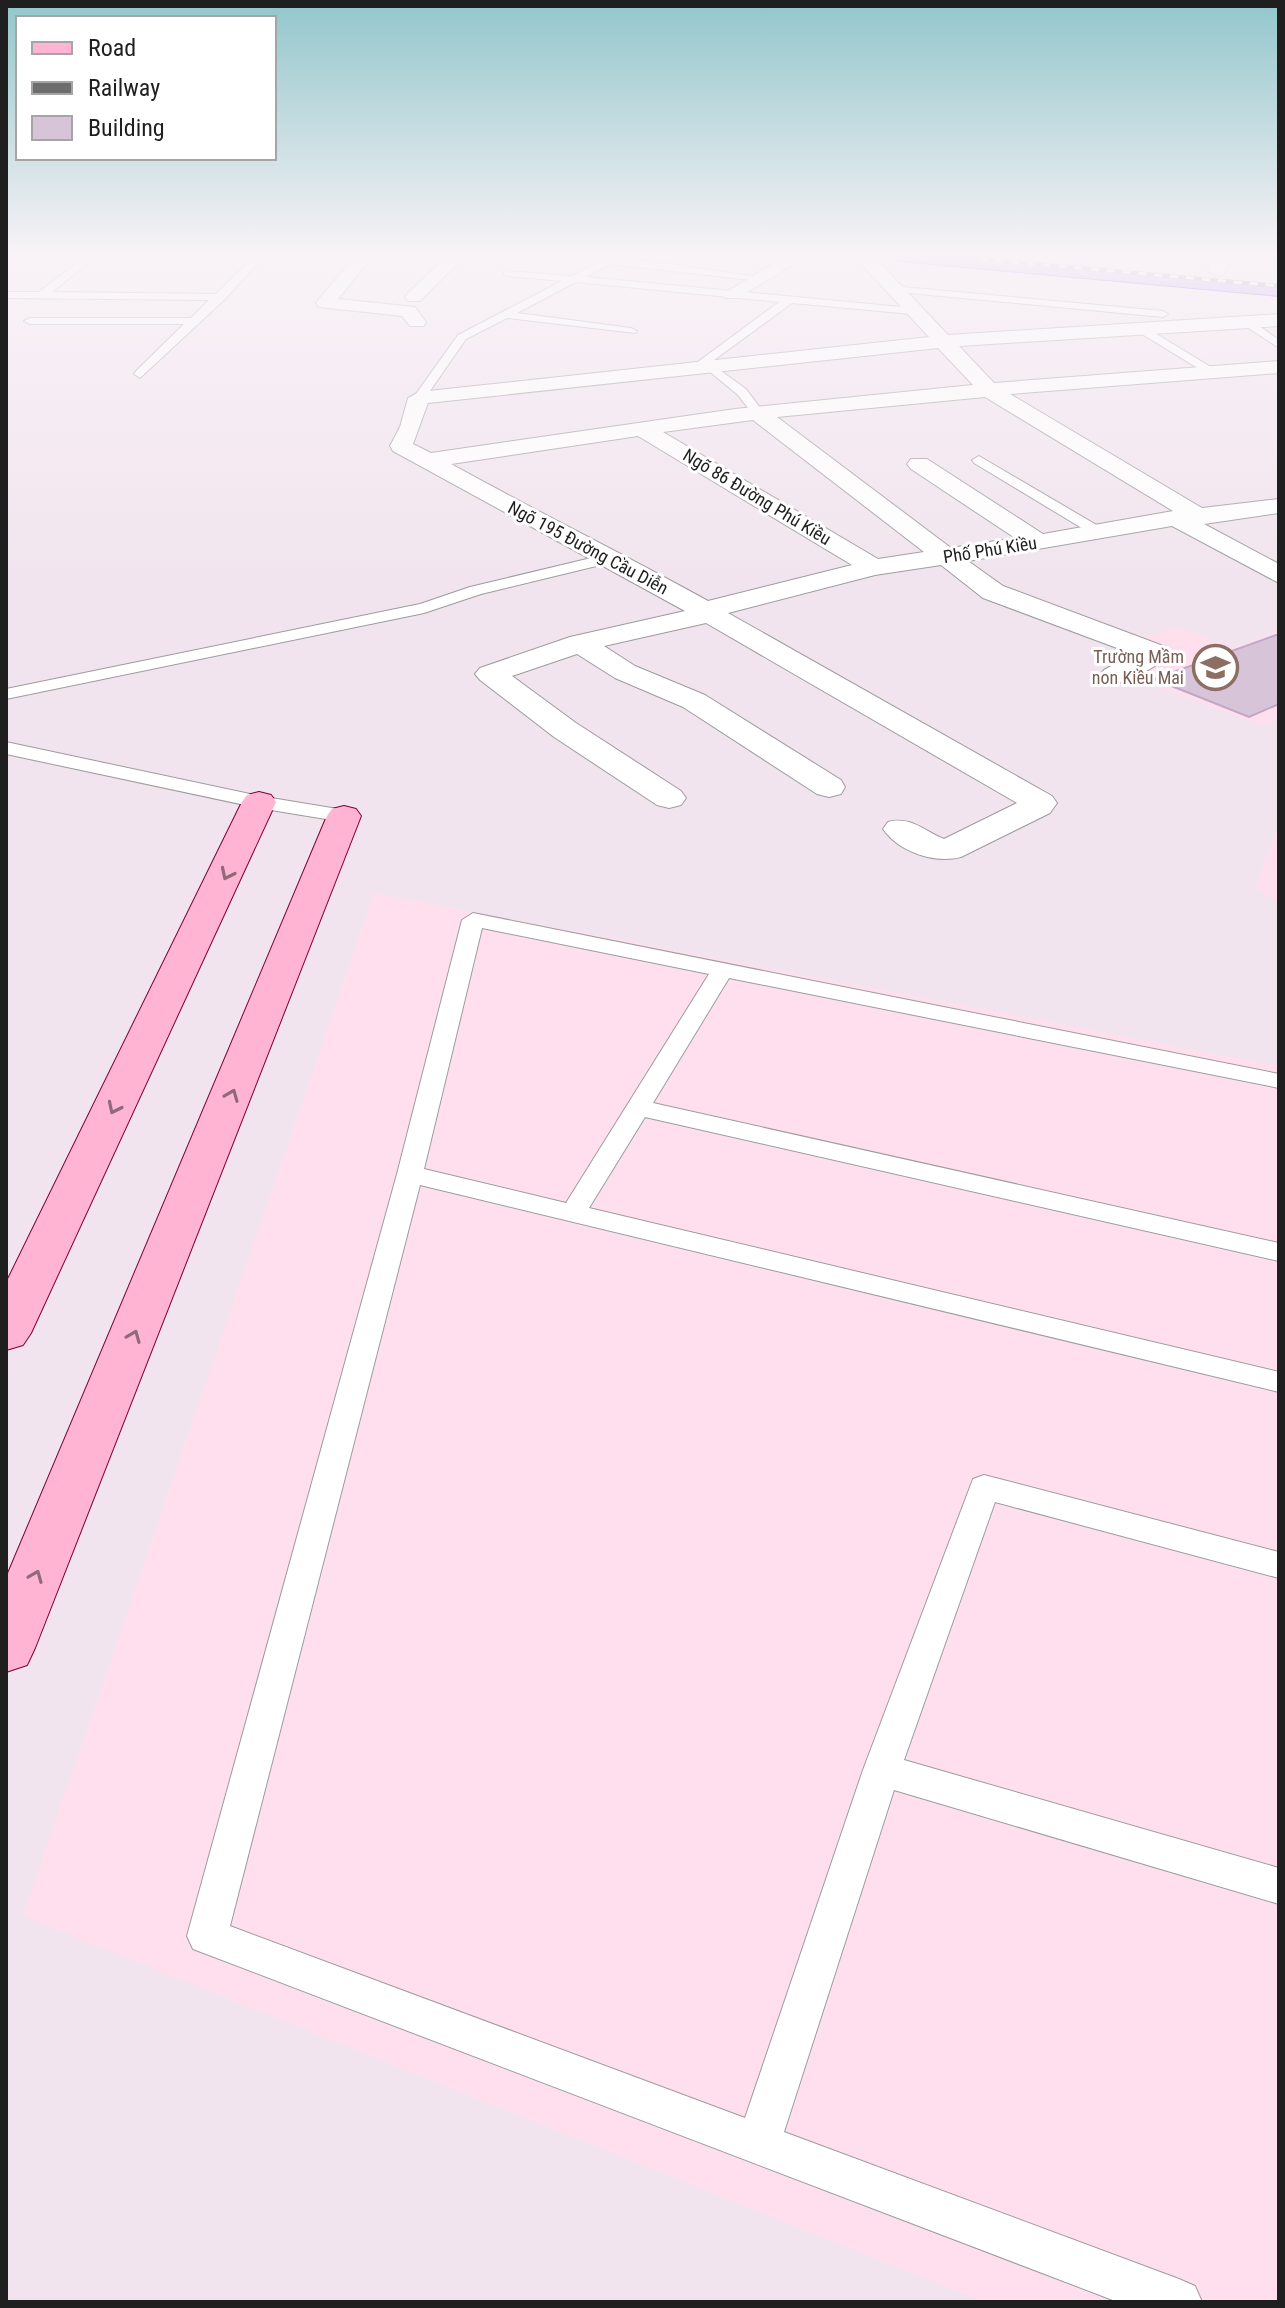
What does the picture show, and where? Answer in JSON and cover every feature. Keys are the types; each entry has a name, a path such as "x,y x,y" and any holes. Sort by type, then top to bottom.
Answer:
{"street":[{"path":"419,398 725,364"},
{"path":"965,364 989,390 1279,575"},
{"path":"427,461 758,413 989,390 1279,367"},
{"name":"Ngõ 195 Đường Cầu Diễn","path":"419,398 401,446 551,530 612,558 1037,800 1038,806 949,850 934,849 900,829"},
{"path":"758,413 993,592 1156,653 1114,676"},
{"name":"Ngõ 86 Đường Phú Kiều","path":"640,428 874,567"},
{"path":"919,464 1038,542"},
{"name":"Phố Phú Kiều","path":"669,798 565,730 490,674 580,643 874,567 1189,517 1279,506"},
{"path":"580,643 625,672 694,701 722,722 829,787"},
{"path":"6,1333 259,802"},
{"path":"6,1648 344,816"}],"lane":[{"path":"140,374 151,364"},
{"name":"Ngõ 195 Đường Cầu Diễn","path":"419,398 443,364"},
{"path":"706,364 703,366 742,392 758,413"},
{"path":"1199,364 1213,372"},
{"path":"979,460 1100,533"},
{"path":"6,694 424,608 476,590 612,558"},
{"path":"6,748 259,802 344,816"},
{"path":"1179,2302 207,1936 410,1174 473,920 1279,1081"},
{"path":"573,1213 723,970"},
{"path":"640,1108 1279,1252"},
{"path":"410,1174 1279,1382"},
{"path":"759,2142 882,1770 984,1487 1279,1565"},
{"path":"882,1770 1279,1886"}],"shaded area":[{"name":"Trường Mầm non Kiều Mai","path":"1177,627 1234,648 1279,631 1279,718 1261,725 1130,677 1172,657 1135,641"},
{"path":"1279,822 1279,903 1256,887"},
{"path":"374,893 1279,1066 1279,2302 985,2302 23,1916"}],"building":[{"name":"Trường Mầm non Kiều Mai","path":"1279,634 1279,704 1249,717 1154,679"}],"place":[{"name":"Trường Mầm non Kiều Mai","path":"1215,667"}]}
